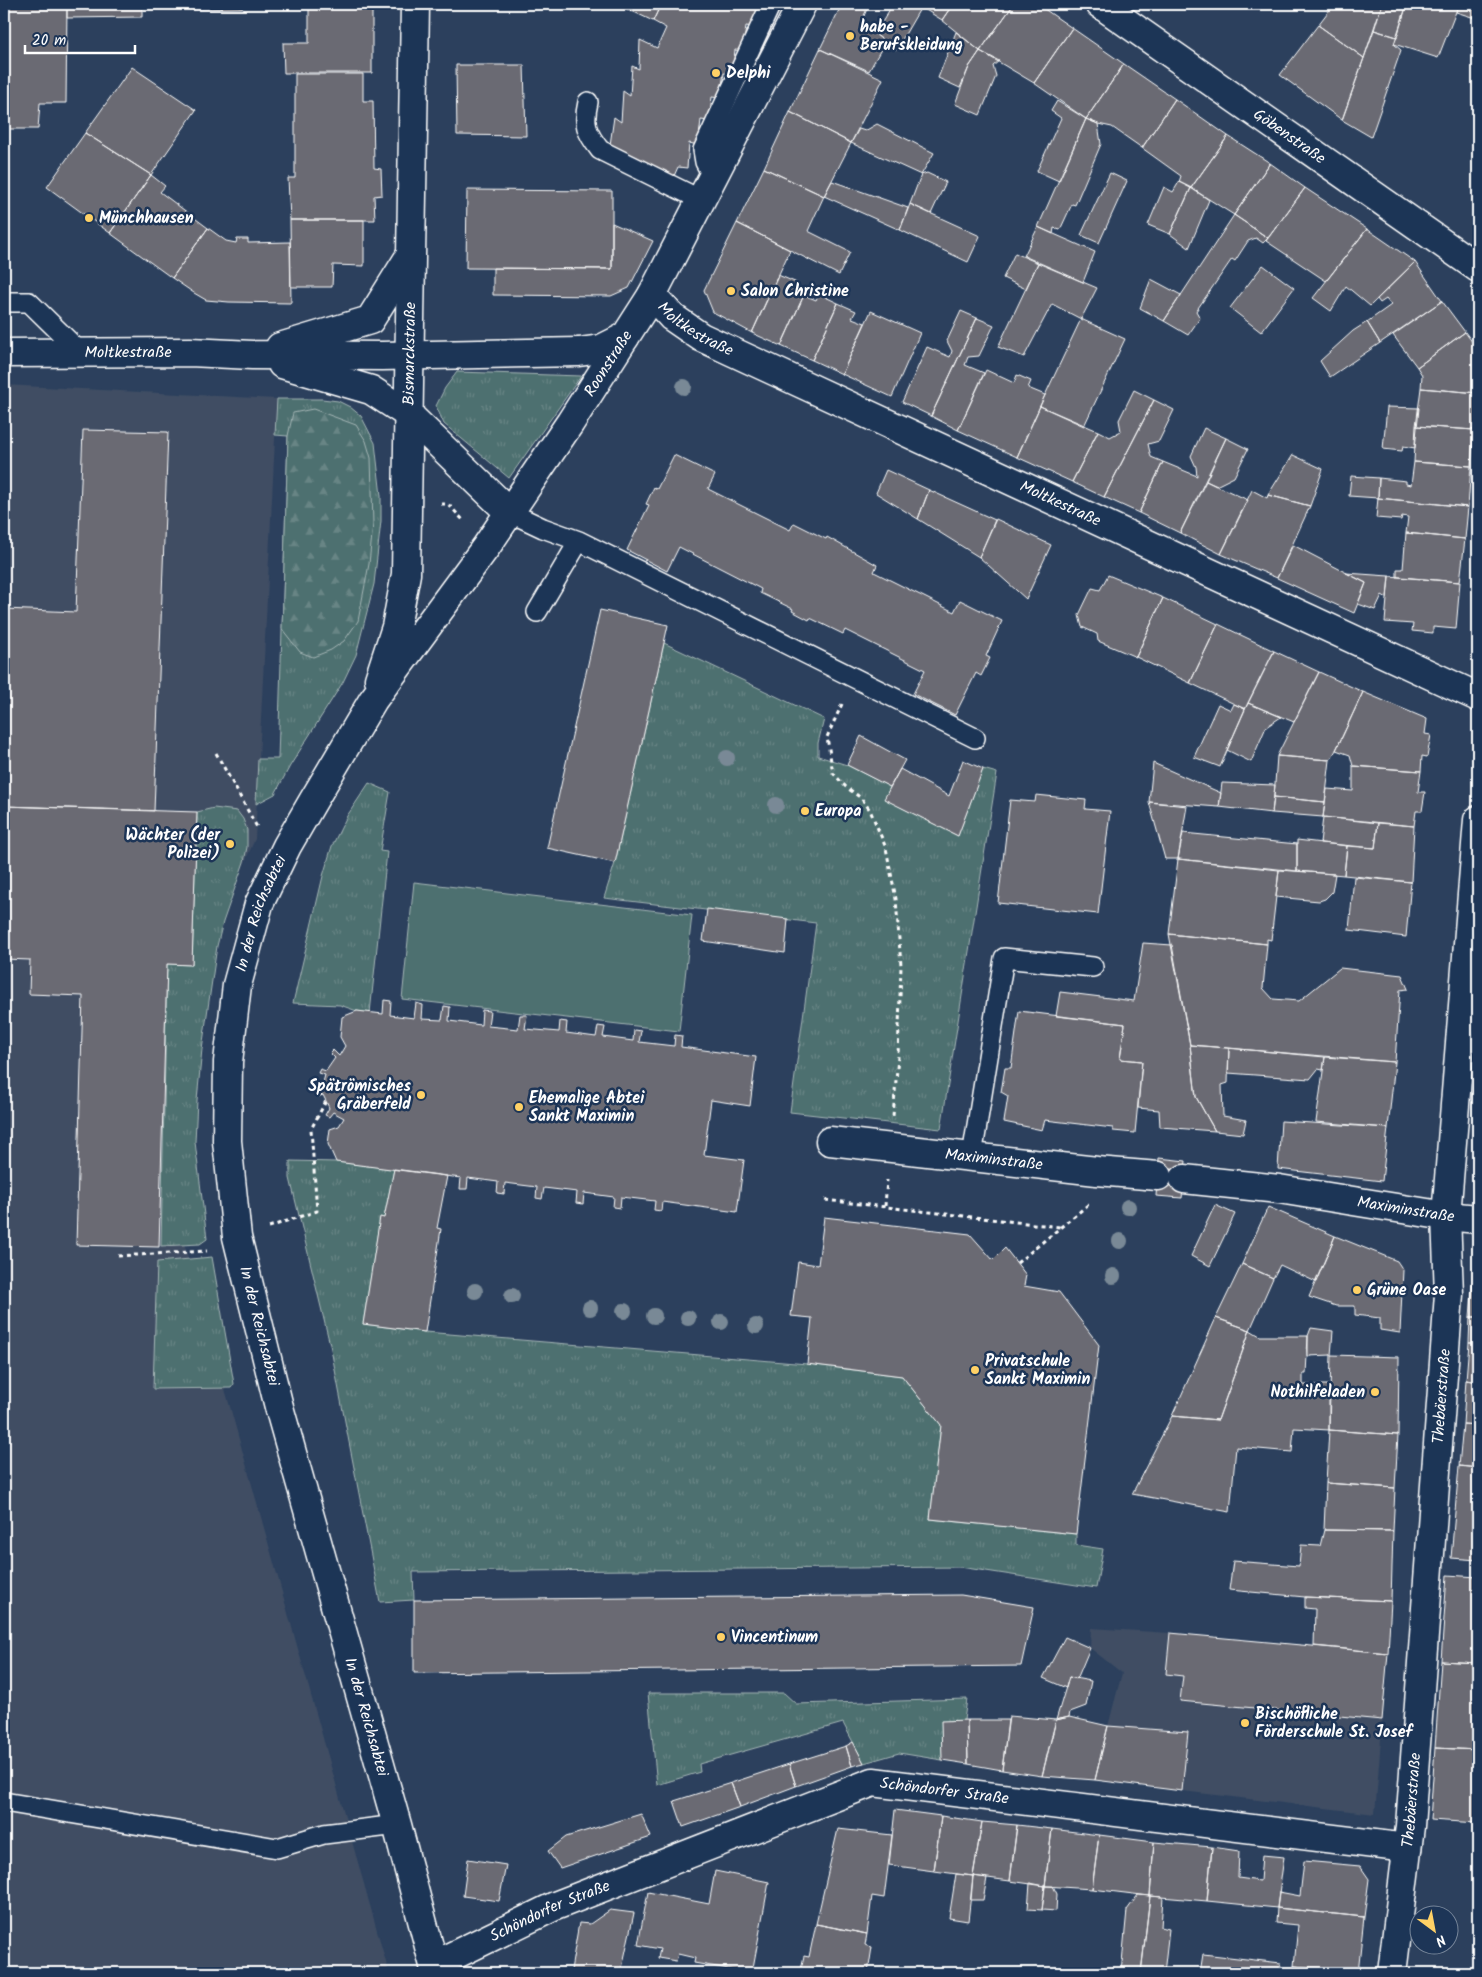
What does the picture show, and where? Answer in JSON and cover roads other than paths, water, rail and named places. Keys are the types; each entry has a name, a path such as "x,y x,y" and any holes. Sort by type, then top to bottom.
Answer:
{"street":[{"name":"Bismarckstraße","path":"373,700 396,627 406,574 415,4"},
{"name":"Roonstraße","path":"373,700 486,547 570,423 652,295 802,4"},
{"name":"Göbenstraße","path":"1100,4 1478,268"},
{"name":"Moltkestraße","path":"252,355 370,320 410,256"},
{"name":"Moltkestraße","path":"652,295 672,317 701,337 1478,697"},
{"name":"Moltkestraße","path":"4,353 79,351 190,352 252,355 578,352 601,349 625,337"},
{"name":"Moltkestraße","path":"252,355 371,390 408,414 509,512"},
{"name":"In der Reichsabtei","path":"373,700 313,801 278,864 259,904 237,985 228,1062 227,1141 237,1237 279,1407 397,1825 435,1969"},
{"name":"Thebäerstraße","path":"1392,1973 1410,1826 1449,1294 1446,1216 1478,820"},
{"name":"Maximinstraße","path":"830,1141 1158,1176"},
{"name":"Maximinstraße","path":"1184,1179 1279,1189 1446,1216 1478,1219"},
{"name":"Schöndorfer Straße","path":"435,1969 555,1906 874,1782 1407,1848"}],"lane":[{"path":"588,102 584,119 589,137 600,150 707,188 703,150 770,6"},
{"path":"4,302 30,302 79,351"},
{"path":"509,512 542,528 579,541 975,738"},
{"path":"538,612 579,541"},
{"path":"972,1156 1004,958 1093,967"},
{"path":"4,1802 278,1848 324,1834 397,1825"}],"place":[{"name":"habe - Berufskleidung","path":"850,36"},
{"name":"Delphi","path":"716,73"},
{"name":"Münchhausen","path":"89,218"},
{"name":"Salon Christine","path":"731,291"},
{"name":"Europa","path":"805,811"},
{"name":"Wächter (der Polizei)","path":"230,844"},
{"name":"Spätrömisches Gräberfeld","path":"421,1095"},
{"name":"Ehemalige Abtei Sankt Maximin","path":"519,1107"},
{"name":"Grüne Oase","path":"1357,1290"},
{"name":"Privatschule Sankt Maximin","path":"975,1370"},
{"name":"Nothilfeladen","path":"1375,1392"},
{"name":"Vincentinum","path":"721,1637"},
{"name":"Bischöfliche Förderschule St. Josef","path":"1245,1723"}]}
